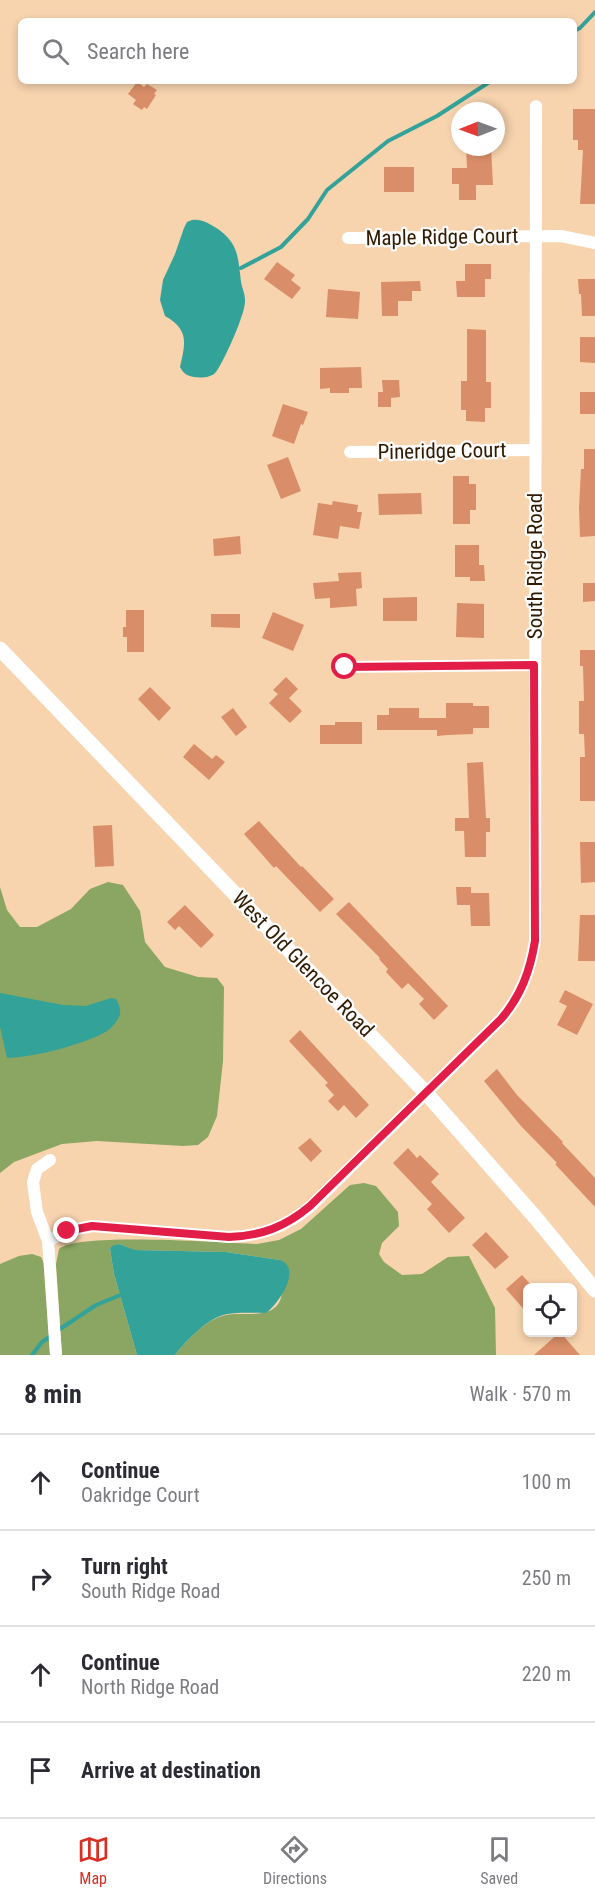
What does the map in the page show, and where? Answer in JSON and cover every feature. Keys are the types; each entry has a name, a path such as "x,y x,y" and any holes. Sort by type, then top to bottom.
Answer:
{"street":[{"name":"South Ridge Road","path":"48,1241 67,1231 92,1226 229,1237 249,1236 277,1228 295,1219 508,1011 525,983 532,963 535,929 536,106"},
{"name":"Maple Ridge Court","path":"348,238 561,236 595,243"},
{"name":"Pineridge Court","path":"350,452 534,450"},
{"name":"West Old Glencoe Road","path":"0,649 426,1093 535,1216 595,1290"},
{"path":"345,667 534,665"},
{"path":"50,1160 37,1169 33,1182 37,1212 48,1241 56,1355"}],"green space":[{"path":"108,882 123,885 140,911 145,942 165,967 198,977 217,978 224,987 223,1061 217,1116 208,1137 198,1145 97,1141 62,1144 14,1162 0,1173 0,887 7,910 20,927 37,927 71,909 90,889"},
{"path":"364,1183 376,1186 398,1212 399,1226 382,1243 379,1254 384,1262 402,1275 422,1274 448,1257 469,1256 495,1308 496,1355 175,1355 198,1331 219,1317 233,1314 257,1314 272,1310 281,1298 280,1260 226,1252 134,1250 119,1244 110,1249 114,1274 137,1355 62,1355 56,1264 59,1249 72,1244 94,1241 257,1244 279,1240 301,1229 350,1185"},
{"path":"32,1254 41,1257 45,1265 50,1355 0,1355 0,1264 19,1256"}],"water":[{"path":"192,220 209,224 230,240 238,259 245,298 242,315 224,358 214,374 203,377 187,375 180,367 184,338 179,327 165,316 160,300 163,280 184,228 187,222"},
{"path":"0,993 63,1005 86,1006 111,998 116,999 120,1015 109,1030 86,1041 44,1053 7,1058 0,1027"},
{"path":"119,1244 135,1250 226,1252 280,1260 286,1264 289,1278 282,1295 266,1313 237,1313 220,1316 198,1330 175,1355 137,1355 114,1274 110,1249"}],"building":[{"path":"136,84 144,87 147,84 157,90 147,109 144,107 142,110 133,104 136,100 128,94"},
{"path":"573,109 595,109 595,204 580,204 583,150 578,150 578,140 573,140"},
{"path":"466,156 491,156 493,185 476,185 476,200 459,200 459,184 452,184 452,168 467,168"},
{"path":"384,167 414,167 414,192 384,192"},
{"path":"277,262 295,275 291,280 301,288 292,299 264,279"},
{"path":"465,264 491,264 491,279 485,279 485,297 457,297 456,281 465,281"},
{"path":"578,279 595,279 595,316 582,316"},
{"path":"420,281 421,291 412,291 412,301 398,301 398,316 382,316 381,282"},
{"path":"328,289 360,292 358,319 326,317"},
{"path":"467,329 486,330 486,382 491,382 491,408 485,408 485,422 466,421 466,410 461,410 461,381 467,381"},
{"path":"580,337 595,337 595,363 580,362"},
{"path":"361,367 362,388 349,388 349,393 330,393 330,388 320,389 320,368"},
{"path":"382,380 399,380 400,397 391,398 391,407 378,407 378,392 383,392"},
{"path":"580,392 595,392 595,414 580,414"},
{"path":"283,404 308,412 294,444 272,436"},
{"path":"584,449 595,449 595,536 580,537 579,508"},
{"path":"288,457 301,491 281,499 267,465"},
{"path":"453,476 469,476 469,484 476,484 476,510 470,510 470,524 453,524"},
{"path":"421,493 422,514 379,515 378,494"},
{"path":"333,501 358,505 357,512 362,512 359,529 340,526 338,539 313,535 318,503 332,505"},
{"path":"240,536 241,554 214,556 213,539"},
{"path":"455,545 479,545 479,565 484,565 485,581 470,581 470,577 455,577"},
{"path":"361,572 362,588 356,589 357,606 330,608 330,598 315,599 313,583 339,581 338,573"},
{"path":"583,583 595,583 595,601 583,602"},
{"path":"417,597 417,621 383,621 383,598"},
{"path":"457,603 484,604 484,638 456,637"},
{"path":"126,610 144,610 144,652 127,652 127,637 123,637 123,627 126,627"},
{"path":"273,612 304,625 293,651 262,638"},
{"path":"211,614 240,614 240,628 211,627"},
{"path":"580,650 595,650 595,801 580,801 580,757 585,757 584,734 579,734 579,701 584,701"},
{"path":"286,677 298,689 289,698 302,711 290,723 269,703 278,694 273,690"},
{"path":"150,687 171,708 159,721 138,699"},
{"path":"446,703 473,703 473,706 489,706 489,728 473,728 473,734 437,736 437,730 377,730 377,715 389,715 389,708 419,708 419,718 446,718"},
{"path":"233,708 247,727 236,736 221,717"},
{"path":"335,722 362,722 362,744 320,744 320,725 335,725"},
{"path":"194,744 212,759 216,755 225,762 209,780 183,757"},
{"path":"483,762 486,818 490,818 490,832 486,832 486,857 465,857 464,831 455,831 455,818 469,818 467,763"},
{"path":"259,821 334,899 320,912 276,866 274,868 244,834"},
{"path":"112,825 114,866 95,867 93,826"},
{"path":"580,842 595,842 595,882 581,883"},
{"path":"456,887 471,887 471,893 489,893 490,926 471,926 470,905 457,905"},
{"path":"349,902 448,1006 434,1020 419,1004 424,999 408,983 402,989 386,972 388,969 380,958 336,914"},
{"path":"185,905 214,935 201,948 179,926 175,930 167,922"},
{"path":"580,915 595,915 595,961 578,961"},
{"path":"565,990 593,1004 577,1035 557,1025 567,1006 559,1002"},
{"path":"300,1030 369,1105 356,1118 344,1105 338,1111 328,1101 334,1095 325,1085 328,1083 289,1041"},
{"path":"497,1069 517,1095 595,1178 595,1207 521,1126 484,1081"},
{"path":"310,1138 322,1151 311,1162 298,1148"},
{"path":"408,1148 417,1158 420,1155 439,1174 431,1182 465,1218 449,1233 427,1209 432,1204 393,1163"},
{"path":"486,1232 509,1257 495,1269 472,1245"},
{"path":"522,1275 529,1283 523,1283 523,1308 506,1289"},
{"path":"554,1337 564,1337 580,1355 534,1355"}],"waterway":[{"path":"577,30 595,12"},
{"path":"241,268 281,247 308,219 327,190 388,141 437,116 486,84"},
{"path":"57,1331 96,1305 123,1294"},
{"path":"32,1355 42,1342 51,1336"}],"route":[{"path":"67,1231 92,1226 229,1237 249,1236 277,1228 295,1219 501,1019 525,983 532,963 535,941 534,665 345,667"}]}
